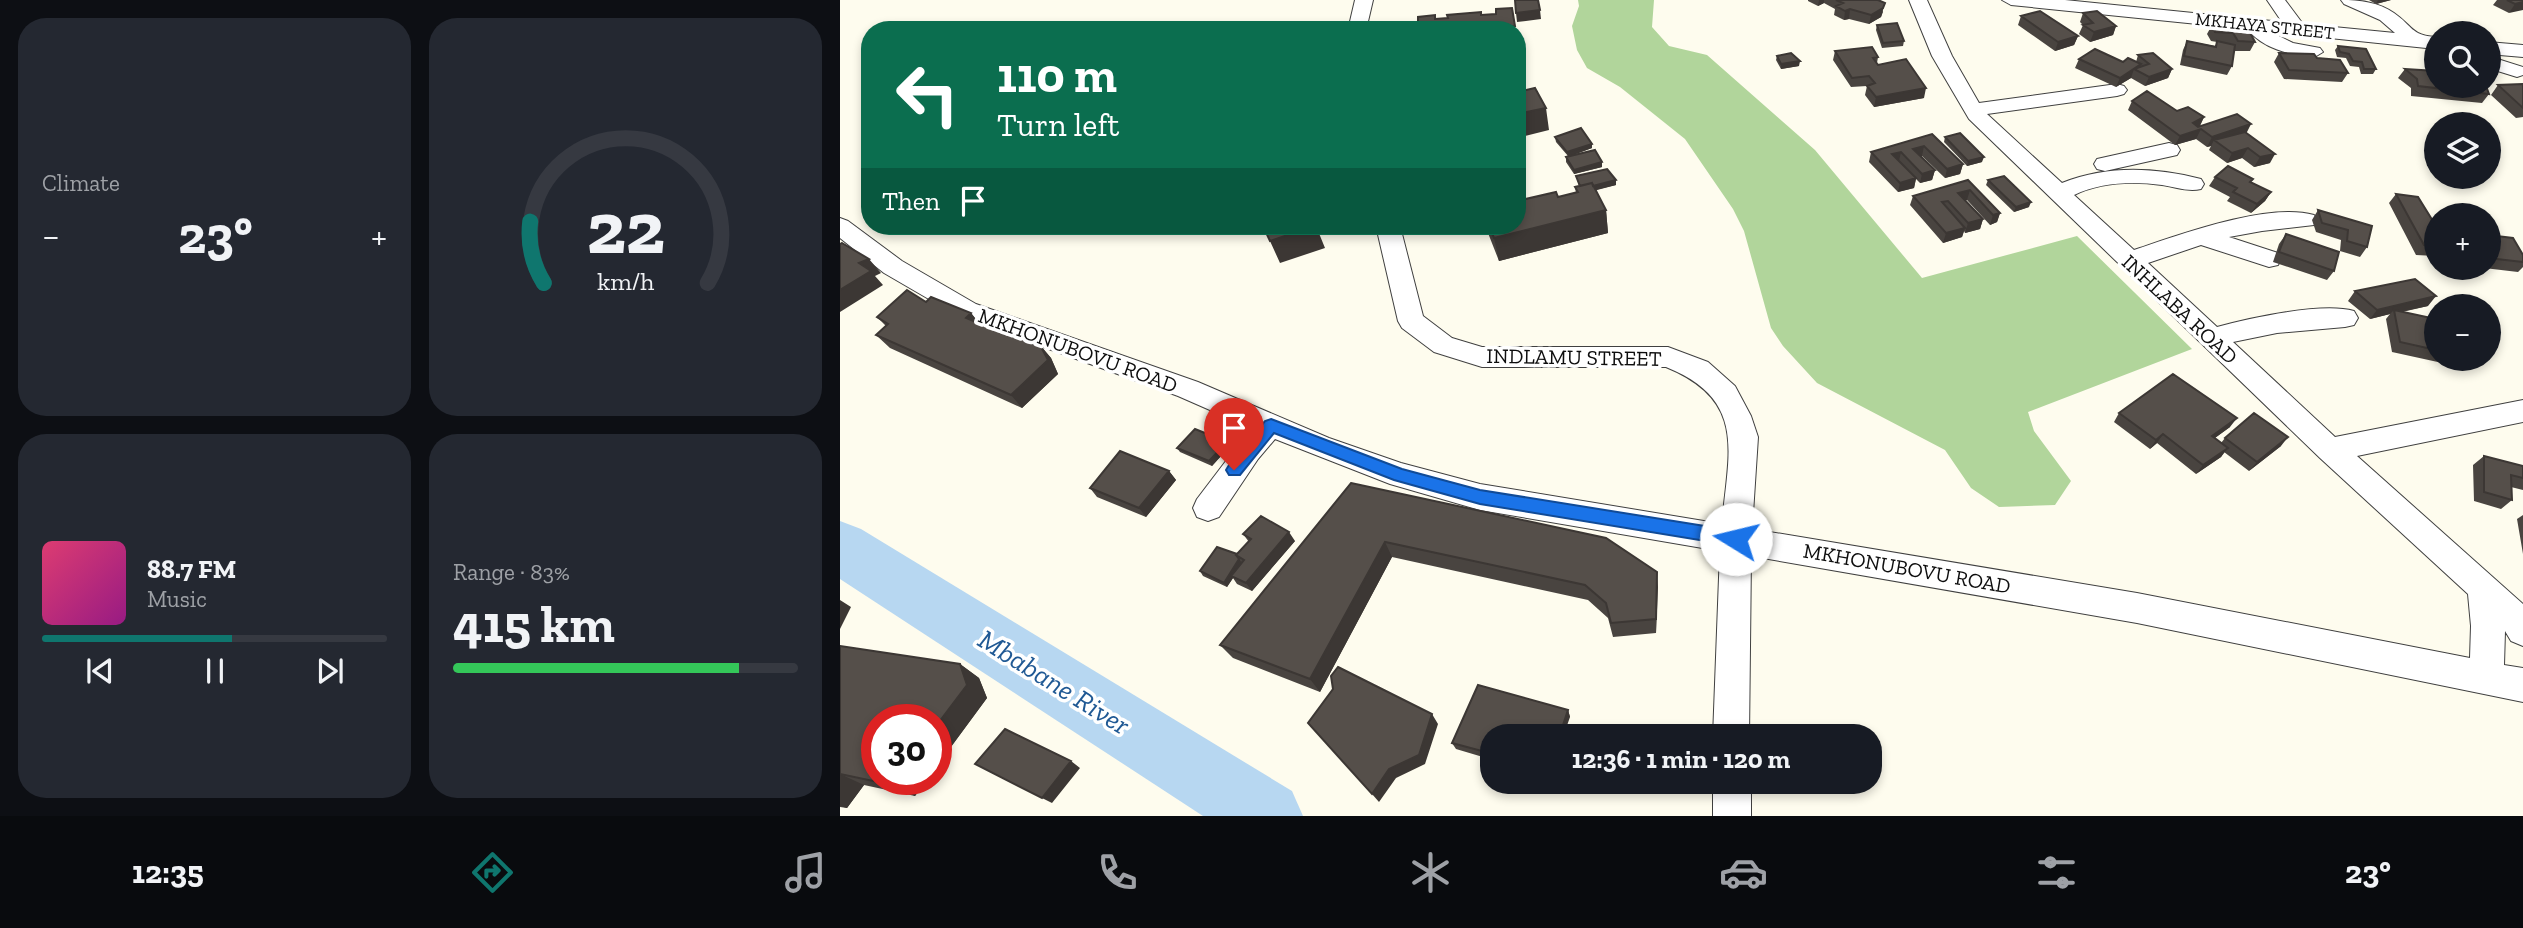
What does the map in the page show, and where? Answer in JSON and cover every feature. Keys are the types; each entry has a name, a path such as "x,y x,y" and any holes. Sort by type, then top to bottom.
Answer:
{"street":[{"path":"1359,21 1364,0"},
{"name":"INHLABA ROAD","path":"1918,0 1942,56 1973,110 2049,187 2330,450 2483,587 2514,617 2523,630"},
{"name":"MKHAYA STREET","path":"2011,0 2424,42"},
{"path":"2276,0 2297,29"},
{"path":"2350,0 2387,16 2414,41"},
{"path":"2252,24 2278,45 2313,52"},
{"path":"2501,49 2523,51"},
{"path":"2501,66 2516,71"},
{"path":"1973,110 2117,90"},
{"path":"2049,187 2169,150"},
{"path":"2049,187 2073,186 2098,179 2131,175 2169,177 2193,184"},
{"path":"2129,261 2204,237 2277,219 2306,220"},
{"name":"MKHONUBOVU ROAD","path":"840,226 893,267 967,310 1188,389 1271,425 1400,475 1480,497 2137,608 2523,685"},
{"name":"INDLAMU STREET","path":"1390,235 1411,321 1443,345 1482,357 1668,357 1698,369 1725,393 1744,437 1736,539 1731,724"},
{"path":"2204,237 2269,259"},
{"path":"2211,338 2241,329 2290,321 2345,318"},
{"path":"2330,450 2523,411"},
{"path":"1208,508 1248,451 1271,425"},
{"path":"2483,587 2488,626 2487,679"},
{"path":"1732,794 1732,816"}],"green space":[{"path":"1578,0 1654,0 1652,27 1669,46 1707,55 1815,150 1922,278 2077,236 2192,349 2028,412 2034,431 2071,481 2055,505 1999,507 1971,488 1945,450 1817,383 1783,346 1771,328 1744,231 1733,209 1685,139 1620,87 1587,68 1577,50 1572,26 1579,6"}],"building":[{"path":"1515,0 1538,0 1540,10 1516,13"},
{"path":"1836,0 1878,0 1885,3 1883,8 1871,15 1850,9 1845,11 1836,6 1843,3"},
{"path":"2507,0 2523,0 2523,2 2515,4"},
{"path":"1512,8 1514,21 1418,21 1418,17 1435,15 1435,19 1448,18 1447,15 1481,12 1481,15 1496,14 1496,9"},
{"path":"2040,11 2078,36 2058,42 2021,16"},
{"path":"2097,11 2116,26 2094,32 2083,25 2093,23 2083,13"},
{"path":"1897,23 1904,41 1883,43 1877,25"},
{"path":"2212,25 2247,27 2255,42 2238,41 2233,33 2215,32"},
{"path":"2187,41 2216,47 2217,41 2235,45 2232,66 2184,56"},
{"path":"2338,46 2366,49 2376,69 2364,69 2362,62 2353,61 2349,54 2340,52"},
{"path":"1872,47 1878,57 1873,58 1878,65 1906,59 1926,88 1876,97 1867,86 1875,83 1869,76 1852,78 1835,51"},
{"path":"2095,49 2123,62 2128,58 2141,64 2120,78 2079,59"},
{"path":"1791,53 1800,61 1781,64 1777,56"},
{"path":"2153,53 2172,69 2149,77 2134,69 2149,64 2138,55"},
{"path":"2279,53 2314,54 2317,58 2340,60 2348,73 2289,70"},
{"path":"2405,69 2424,70 2424,87 2418,86 2417,79"},
{"path":"2523,84 2523,108 2501,88 2501,85"},
{"path":"1535,88 1546,108 1526,112 1526,90"},
{"path":"2147,91 2177,111 2188,107 2204,117 2193,123 2198,127 2237,114 2251,124 2212,137 2201,129 2180,136 2132,101"},
{"path":"1581,128 1592,144 1567,152 1555,137"},
{"path":"2245,132 2275,154 2260,157 2248,148 2232,153 2214,140"},
{"path":"1960,133 1984,157 1968,161 1945,137"},
{"path":"1932,134 1963,164 1947,169 1924,146 1913,149 1935,170 1922,174 1901,152 1892,154 1916,178 1900,183 1871,152"},
{"path":"1595,150 1602,162 1574,170 1566,157"},
{"path":"2228,166 2253,179 2250,182 2271,192 2257,204 2233,192 2237,188 2215,177"},
{"path":"1607,169 1616,180 1593,186 1592,183 1580,186 1576,176"},
{"path":"2004,176 2031,202 2016,207 1988,180"},
{"path":"1968,180 2000,213 1993,215 1970,190 1958,193 1983,219 1968,223 1948,201 1942,202 1965,228 1946,233 1913,196"},
{"path":"1592,183 1606,210 1526,230 1526,199 1556,192 1558,197 1578,192 1575,187"},
{"path":"2396,194 2418,197 2424,207 2424,245"},
{"path":"2318,210 2372,226 2367,247 2347,241 2348,230 2322,223"},
{"path":"2286,234 2339,252 2334,271 2279,252"},
{"path":"1267,235 1288,235 1270,241"},
{"path":"2501,237 2513,238 2523,255 2523,262 2501,259"},
{"path":"840,244 869,259 859,263 871,271 840,290"},
{"path":"2415,279 2434,294 2424,294 2424,299 2377,310 2355,291"},
{"path":"907,290 926,302 931,297 971,313 966,318 993,329 999,325 1040,345 1048,360 1011,395 876,335 888,324 877,317"},
{"path":"2394,310 2424,316 2424,347 2400,342"},
{"path":"2173,374 2237,418 2212,436 2228,448 2203,465 2163,434 2156,440 2119,413"},
{"path":"2254,413 2288,437 2257,462 2225,438"},
{"path":"1195,429 1227,442 1209,461 1177,448"},
{"path":"1120,451 1169,471 1139,508 1090,488"},
{"path":"2484,456 2523,466 2523,478 2511,475 2512,500 2484,492"},
{"path":"1351,483 1606,538 1657,572 1656,619 1611,623 1606,603 1585,585 1385,542 1310,679 1220,645"},
{"path":"1261,516 1289,532 1246,583 1231,576 1244,560 1236,555 1251,539 1243,534"},
{"path":"1217,547 1237,554 1239,559 1224,583 1200,571"},
{"path":"840,646 960,664 967,685 952,705 861,704 861,778 840,774"},
{"path":"1338,667 1432,714 1419,755 1389,769 1372,794 1308,723 1333,689 1331,676"},
{"path":"1478,685 1568,710 1563,724 1480,724 1480,751 1452,743"},
{"path":"1005,729 1071,761 1042,798 975,764"}],"waterway":[{"name":"Mbabane River","path":"840,547 1267,816"}],"route":[{"path":"1234,470 1271,425 1319,446 1400,475 1480,497 1736,539"}]}
